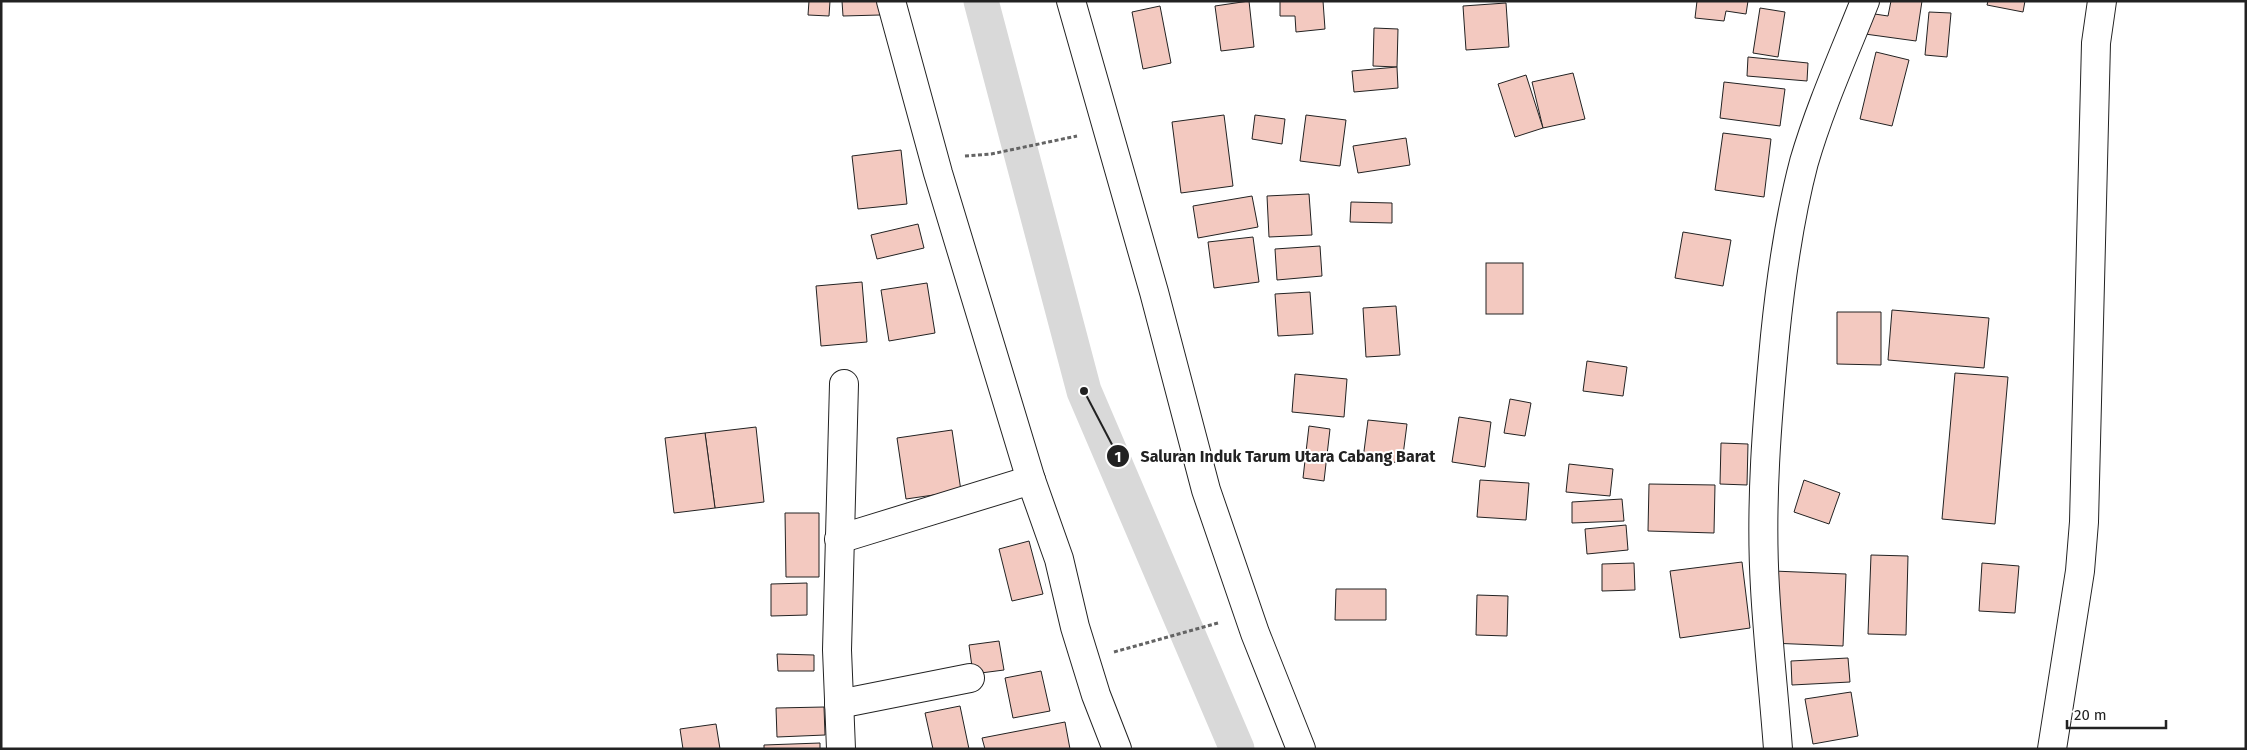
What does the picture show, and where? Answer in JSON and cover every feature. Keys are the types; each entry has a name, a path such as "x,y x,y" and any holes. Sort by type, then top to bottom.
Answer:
{"street":[{"path":"891,1 938,174 1031,480 1058,559 1075,627 1096,694 1117,749"},
{"path":"1071,1 1154,292 1206,490 1258,642 1301,749"},
{"path":"1778,749 1765,587 1764,516 1768,409 1778,314 1787,238 1804,162 1827,96 1865,1"},
{"path":"2052,749 2080,571 2084,522 2096,43 2102,1"},
{"path":"842,749 836,650 844,384"},
{"path":"838,539 1031,480"},
{"path":"839,704 970,678"}],"path":[{"path":"991,154 1078,135"},
{"path":"1130,648 1209,626"}],"building":[{"path":"809,1 830,1 829,16 808,15"},
{"path":"842,1 879,1 880,15 843,16"},
{"path":"1249,1 1254,47 1221,51 1215,6"},
{"path":"1280,1 1323,1 1325,29 1296,32 1295,16 1280,16"},
{"path":"1697,1 1748,1 1746,14 1726,11 1724,21 1695,18"},
{"path":"1891,1 1922,1 1916,41 1865,34 1868,13 1888,16"},
{"path":"1988,1 2025,1 2023,12 1987,5"},
{"path":"1506,3 1509,47 1466,50 1463,6"},
{"path":"1160,6 1171,63 1143,69 1132,12"},
{"path":"1760,8 1785,12 1778,57 1753,53"},
{"path":"1929,12 1951,13 1947,57 1925,55"},
{"path":"1374,28 1398,29 1397,67 1373,66"},
{"path":"1876,52 1909,60 1892,126 1860,119"},
{"path":"1748,57 1808,63 1807,81 1747,76"},
{"path":"1397,67 1398,88 1354,92 1352,71"},
{"path":"1573,73 1585,119 1543,128 1532,82"},
{"path":"1526,75 1543,128 1515,137 1498,84"},
{"path":"1724,82 1785,89 1780,126 1720,118"},
{"path":"1224,115 1233,186 1181,193 1172,122"},
{"path":"1255,115 1285,119 1282,144 1252,139"},
{"path":"1306,115 1346,120 1340,166 1300,161"},
{"path":"1723,133 1771,139 1764,197 1715,190"},
{"path":"1406,138 1410,165 1358,173 1353,146"},
{"path":"901,150 907,204 858,209 852,156"},
{"path":"1309,194 1312,235 1269,237 1267,196"},
{"path":"1252,196 1258,227 1198,238 1193,206"},
{"path":"1351,202 1392,203 1392,223 1350,222"},
{"path":"918,224 924,248 877,259 871,235"},
{"path":"1683,232 1731,240 1723,286 1675,278"},
{"path":"1253,237 1259,282 1214,288 1208,242"},
{"path":"1320,246 1322,276 1277,280 1275,249"},
{"path":"1486,263 1523,263 1523,314 1486,314"},
{"path":"862,282 867,342 821,346 816,286"},
{"path":"927,283 935,333 889,341 881,290"},
{"path":"1310,292 1313,334 1278,336 1275,294"},
{"path":"1396,306 1400,355 1366,357 1363,308"},
{"path":"1892,310 1989,318 1984,368 1888,360"},
{"path":"1837,312 1881,312 1881,365 1837,364"},
{"path":"1587,361 1627,367 1623,396 1583,391"},
{"path":"1955,373 2008,377 1995,524 1942,519"},
{"path":"1295,374 1347,379 1344,417 1292,412"},
{"path":"1510,399 1531,403 1525,436 1504,433"},
{"path":"1459,417 1491,422 1485,467 1452,462"},
{"path":"1368,420 1407,424 1402,463 1363,459"},
{"path":"1309,426 1330,429 1324,481 1303,478"},
{"path":"756,427 764,502 715,508 705,433"},
{"path":"952,430 961,491 906,499 897,438"},
{"path":"705,433 715,508 674,513 665,438"},
{"path":"1721,443 1748,444 1747,485 1720,484"},
{"path":"1569,464 1613,469 1610,496 1566,492"},
{"path":"1480,480 1529,483 1526,520 1477,517"},
{"path":"1804,480 1840,493 1829,524 1794,512"},
{"path":"1649,484 1715,485 1714,533 1648,531"},
{"path":"1622,499 1624,521 1572,523 1572,502"},
{"path":"785,513 819,513 819,577 786,577"},
{"path":"1626,525 1628,550 1587,554 1585,529"},
{"path":"1029,541 1043,594 1012,601 999,549"},
{"path":"1871,555 1908,556 1906,635 1868,634"},
{"path":"1742,562 1750,628 1680,638 1670,571"},
{"path":"1634,563 1635,590 1602,591 1602,564"},
{"path":"1982,563 2019,566 2015,613 1979,611"},
{"path":"1773,571 1846,574 1843,646 1770,643"},
{"path":"807,583 807,615 771,616 771,584"},
{"path":"1336,589 1386,589 1386,620 1335,620"},
{"path":"1477,595 1508,596 1507,636 1476,635"},
{"path":"999,641 1004,670 973,674 969,645"},
{"path":"777,654 814,655 814,671 778,671"},
{"path":"1848,658 1850,682 1792,685 1791,661"},
{"path":"1041,671 1050,711 1013,718 1005,678"},
{"path":"1851,692 1858,736 1813,744 1805,699"},
{"path":"960,706 969,749 933,749 925,713"},
{"path":"824,707 825,735 777,737 776,708"},
{"path":"1065,722 1070,749 985,749 982,738"},
{"path":"716,724 720,749 683,749 680,729"},
{"path":"820,743 820,749 764,749 764,745"}],"waterway":[{"path":"981,1 1084,391 1237,749"}],"place":[{"name":"Saluran Induk Tarum Utara Cabang Barat","path":"1084,391"}]}
